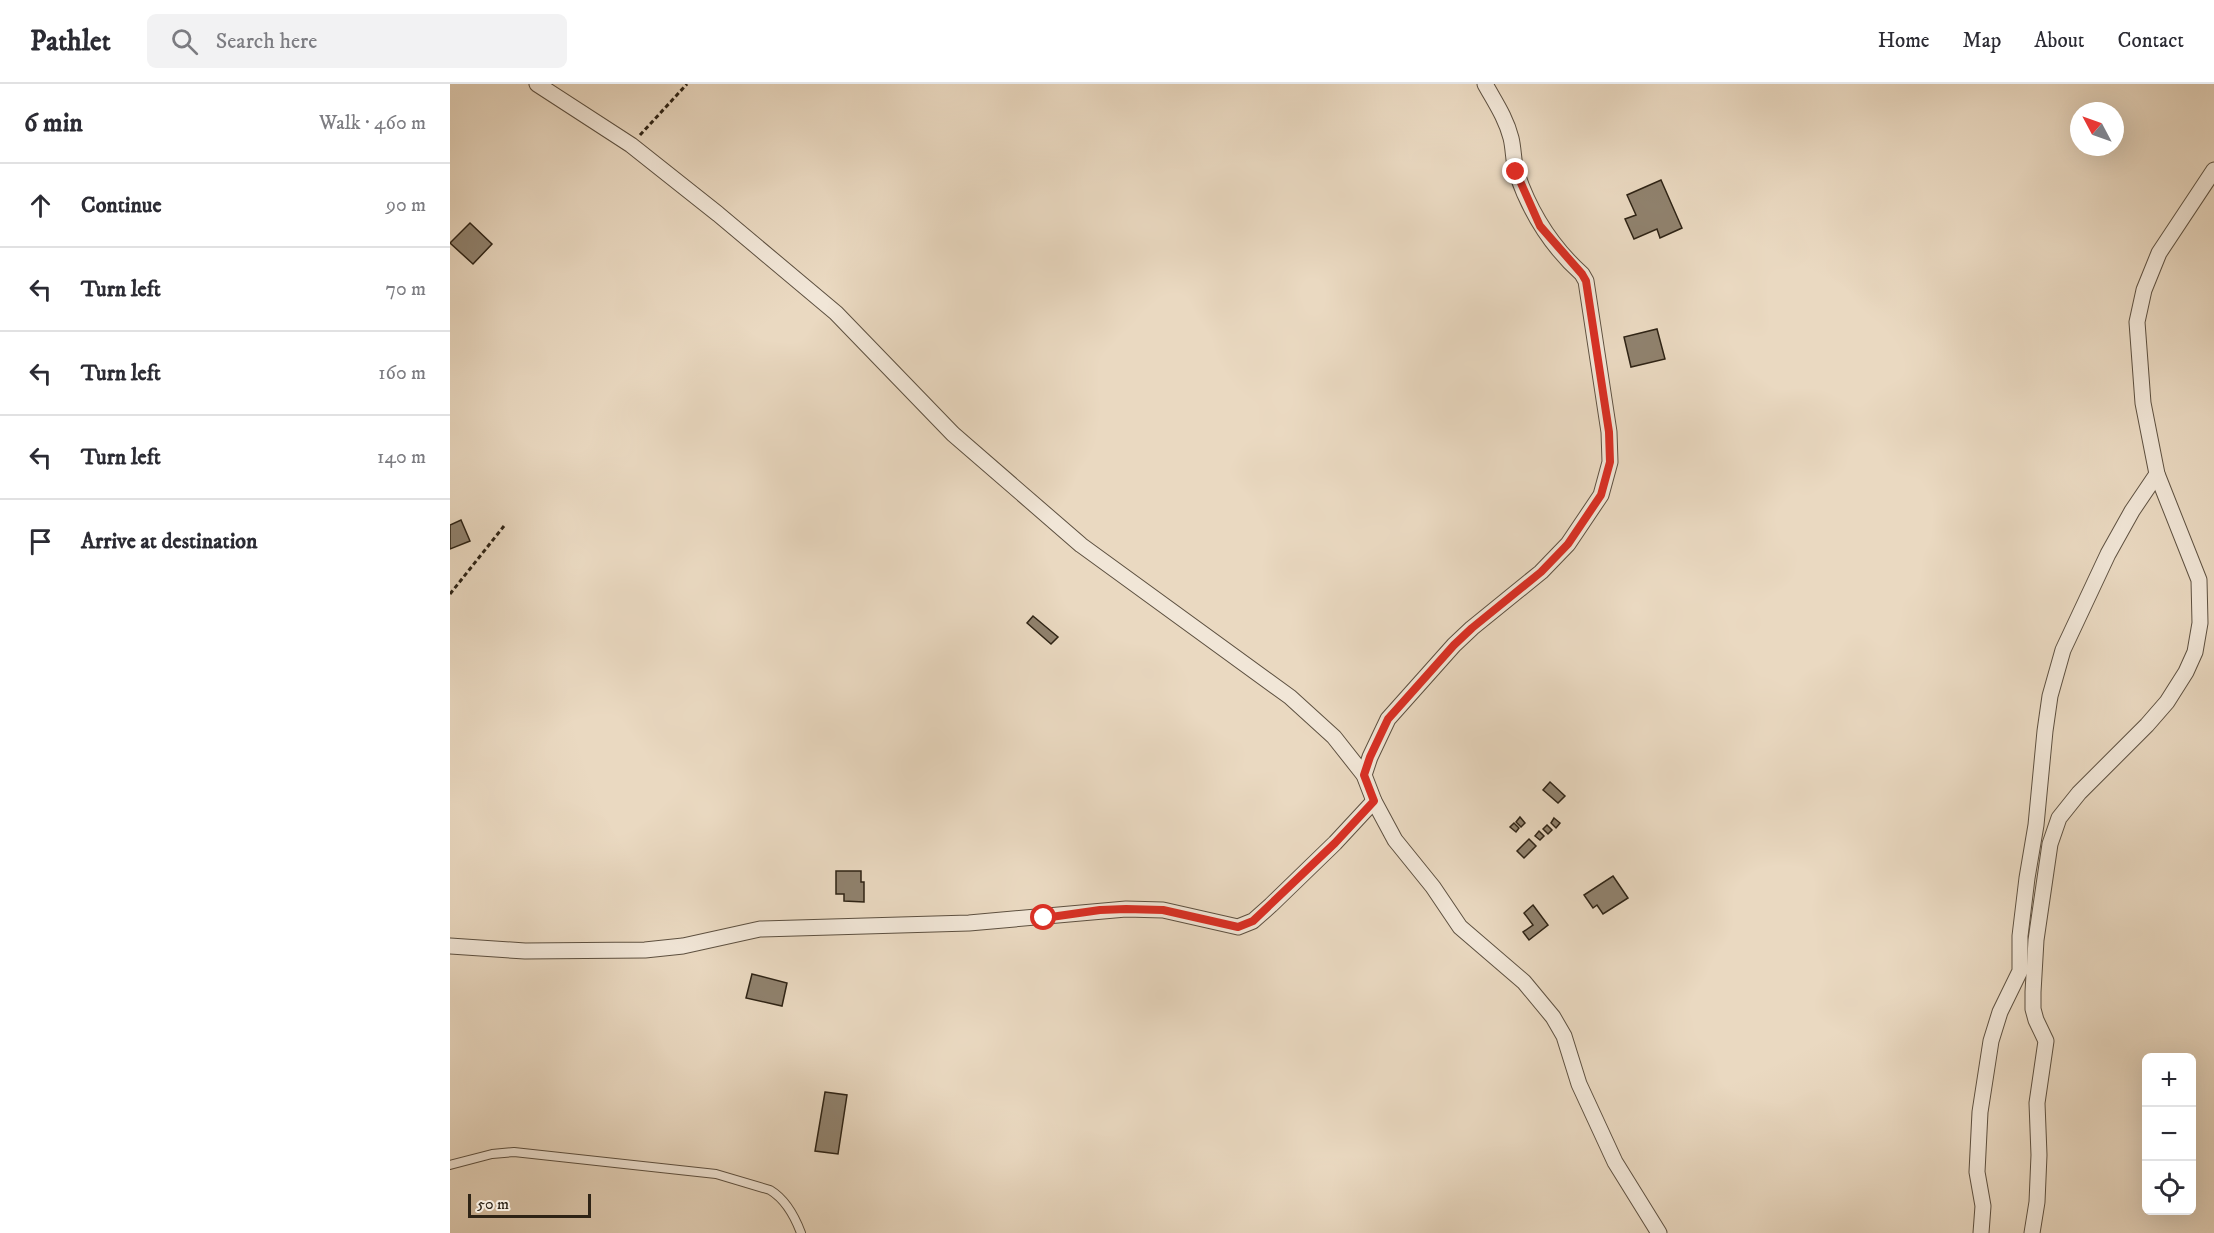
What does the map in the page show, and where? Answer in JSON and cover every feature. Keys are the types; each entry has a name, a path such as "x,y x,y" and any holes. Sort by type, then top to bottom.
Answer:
{"street":[{"path":"537,84 631,145 718,214 836,313 953,434 1016,490 1081,545 1290,697 1334,737 1364,775 1374,801 1395,840 1460,927 1524,982 1552,1017 1564,1036 1579,1084 1616,1162 1659,1233"},
{"path":"1364,775 1388,719 1454,645 1541,572 1568,544 1601,495 1610,462 1609,432 1586,281 1540,226 1516,172 1511,139 1504,117 1485,84"},
{"path":"2032,1233 2037,1202 2039,1155 2037,1103 2046,1041 2033,1009 2033,992 2036,940 2050,844 2059,818 2079,793 2167,702 2195,652 2200,623 2199,580 2157,474 2143,404 2137,322 2144,290 2159,252 2214,170"},
{"path":"1981,1233 1983,1206 1977,1172 1980,1112 1991,1041 2000,1012 2020,971 2021,925 2036,825 2050,696 2063,650 2108,554 2132,511 2157,474"},
{"path":"450,946 525,951 645,950 683,946 760,929 969,923 1126,909 1163,910 1238,927 1253,921 1335,843 1374,801"}],"lane":[{"path":"450,1165 492,1154 514,1152 716,1174 770,1190 782,1198 801,1233"}],"path":[{"path":"631,145 687,84"},
{"path":"450,594 504,526"}],"building":[{"path":"1661,180 1682,228 1660,238 1657,229 1634,239 1625,219 1636,215 1627,195"},
{"path":"470,223 492,244 473,264 450,243"},
{"path":"1657,329 1665,359 1631,367 1624,337"},
{"path":"461,520 470,541 450,549 450,525"},
{"path":"1033,616 1058,637 1051,644 1027,623"},
{"path":"1550,782 1565,796 1558,803 1543,790"},
{"path":"1520,817 1525,823 1521,827 1516,822"},
{"path":"1554,818 1560,823 1556,828 1551,823"},
{"path":"1514,823 1519,828 1516,832 1510,827"},
{"path":"1547,825 1552,830 1548,834 1543,829"},
{"path":"1539,831 1544,836 1540,840 1535,836"},
{"path":"1529,839 1536,846 1524,858 1517,851"},
{"path":"836,871 861,871 861,882 864,882 864,902 844,901 844,894 836,894"},
{"path":"1613,876 1628,898 1603,914 1597,905 1593,908 1584,895"},
{"path":"1533,905 1548,925 1529,940 1523,932 1533,925 1524,913"},
{"path":"752,974 787,983 782,1006 746,998"},
{"path":"825,1092 847,1095 838,1154 815,1151"}],"route":[{"path":"1044,918 1100,910 1126,909 1163,910 1238,927 1253,921 1335,843 1374,801 1364,775 1376,742 1388,719 1454,645 1541,572 1568,544 1601,495 1610,462 1609,432 1586,281 1540,226 1516,172"}]}
